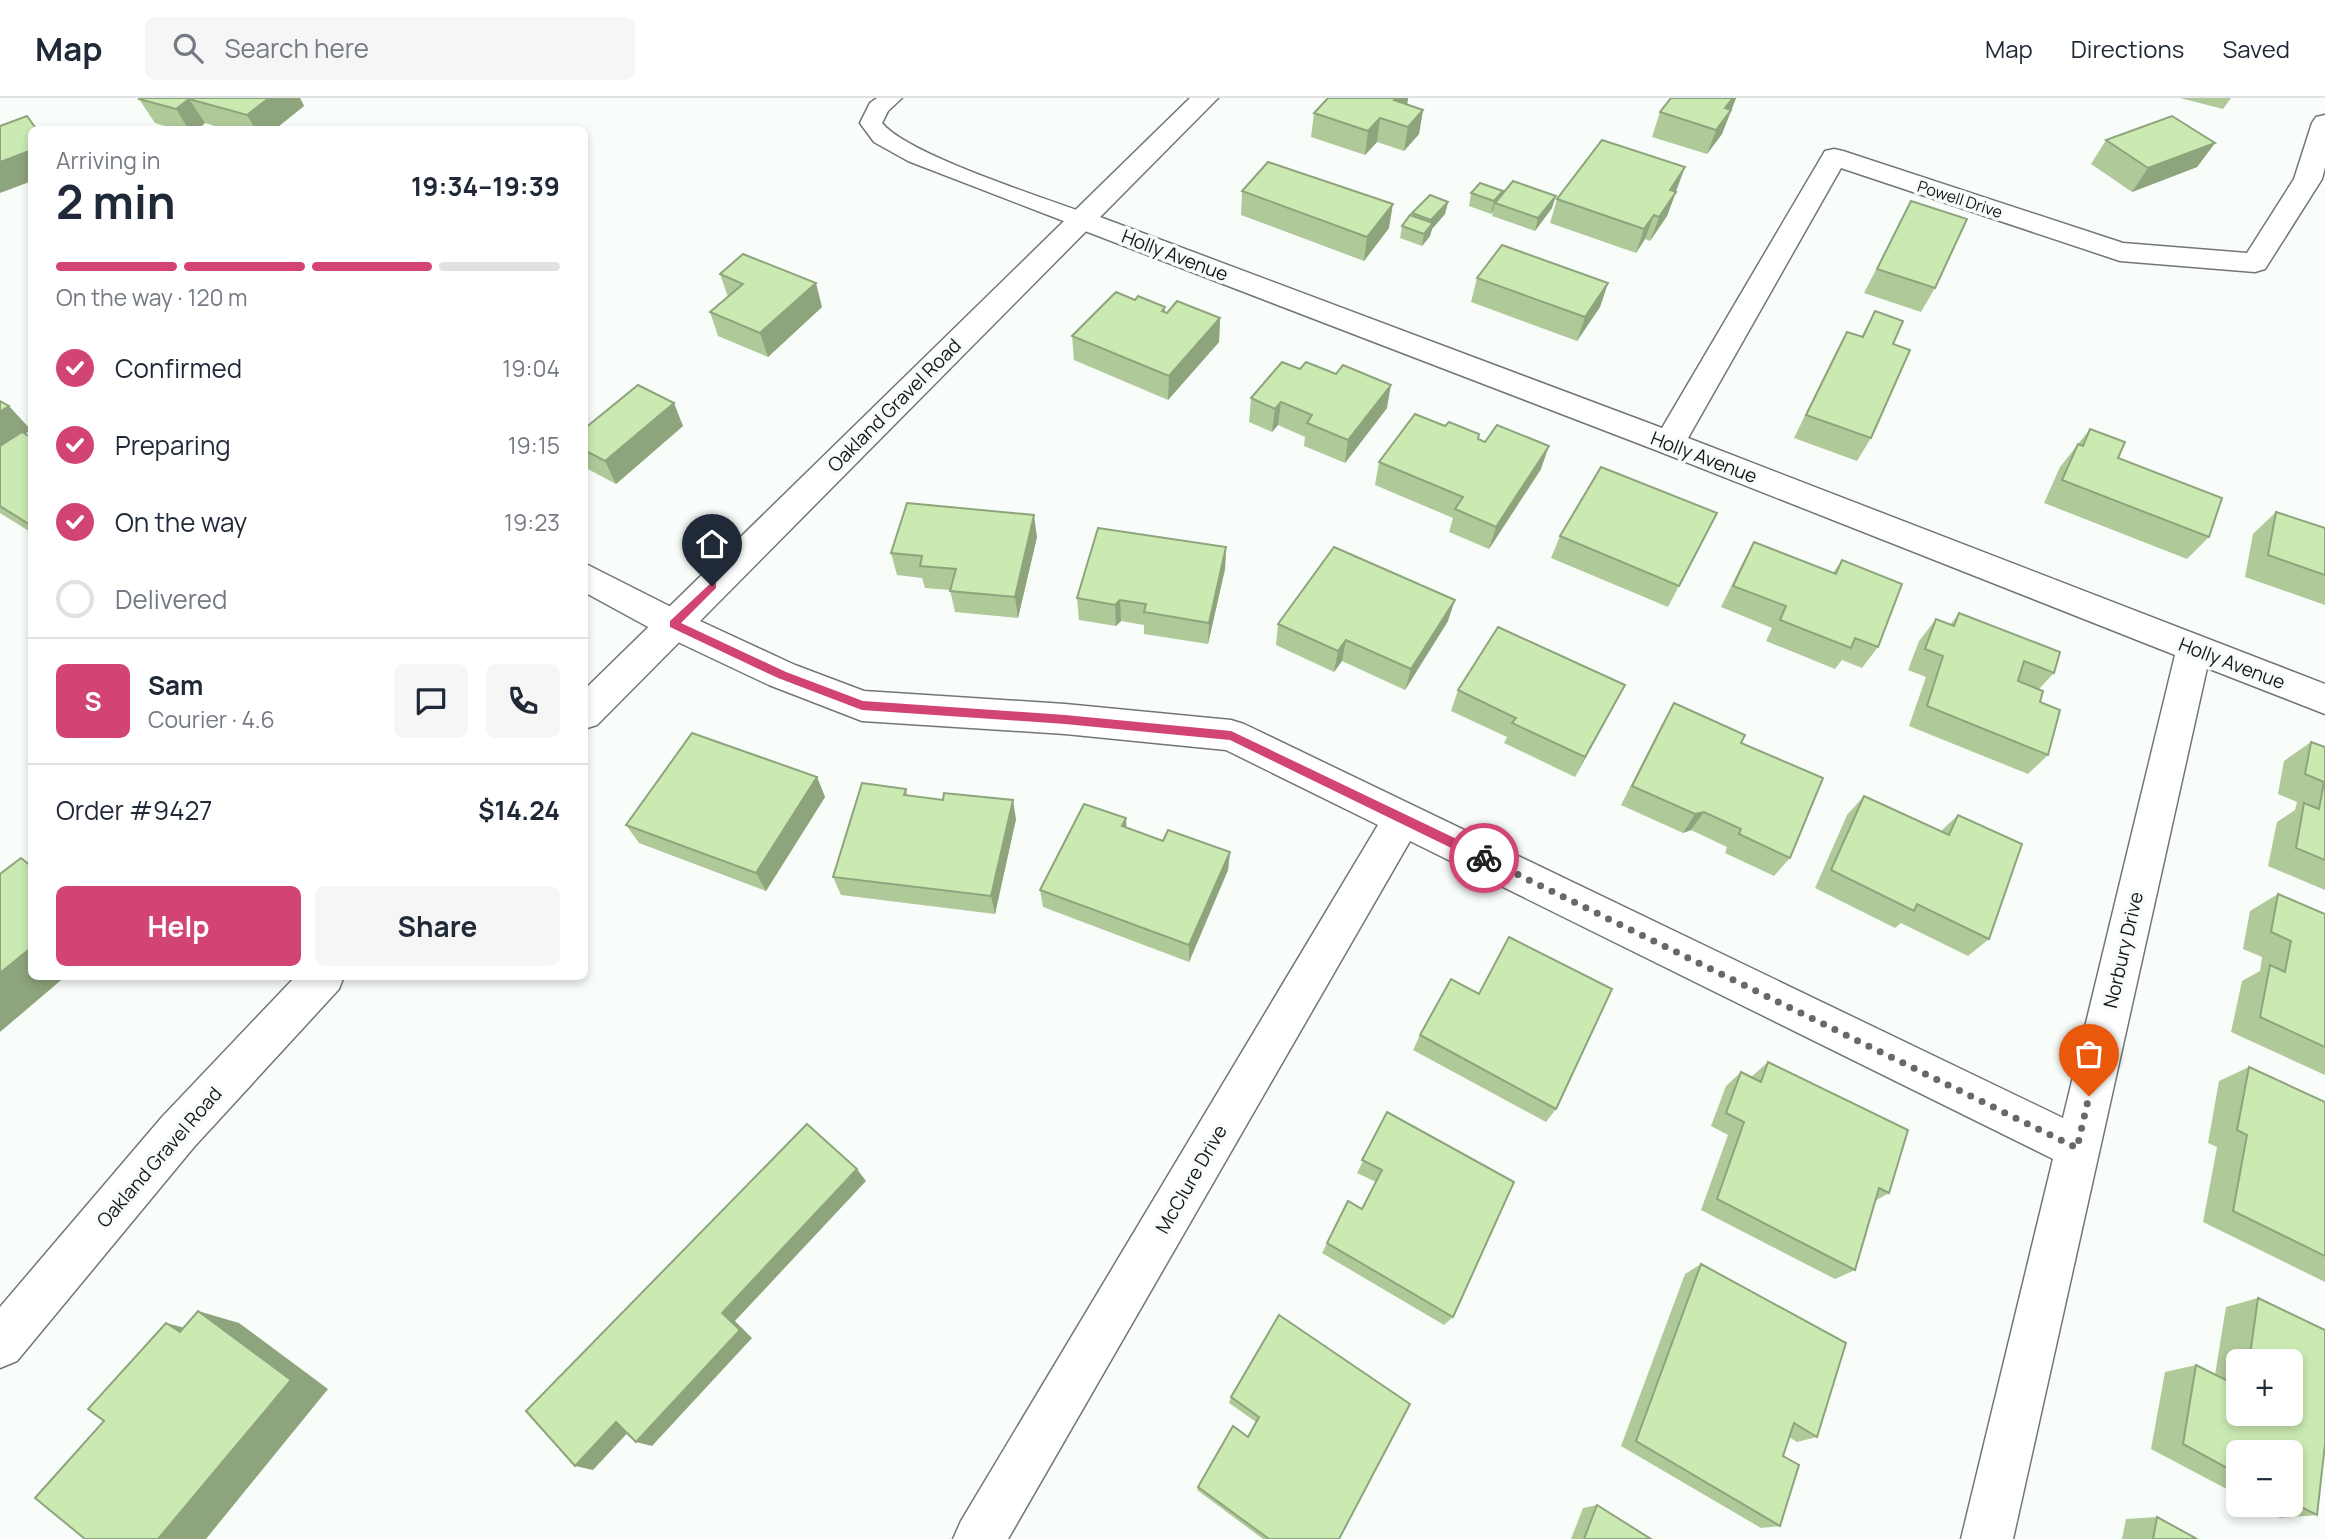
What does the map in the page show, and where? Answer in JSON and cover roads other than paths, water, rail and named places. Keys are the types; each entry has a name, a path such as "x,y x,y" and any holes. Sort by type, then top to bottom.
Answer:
{"street":[{"name":"Oakland Gravel Road","path":"588,709 1082,220 1196,100"},
{"name":"Powell Drive","path":"1669,443 1834,157 2120,252 2255,263 2308,179 2325,123"},
{"name":"Holly Avenue","path":"1082,220 1669,443 2325,699"},
{"path":"588,578 673,624 782,675 862,706 1024,716 1231,735 2077,1148"},
{"name":"Norbury Drive","path":"1987,1539 2194,648"},
{"name":"McClure Drive","path":"979,1539 1403,818"},
{"name":"Oakland Gravel Road","path":"0,1344 178,1132 320,980"}],"lane":[{"path":"891,98 878,108 871,122 883,137 916,156 1082,220"}]}
